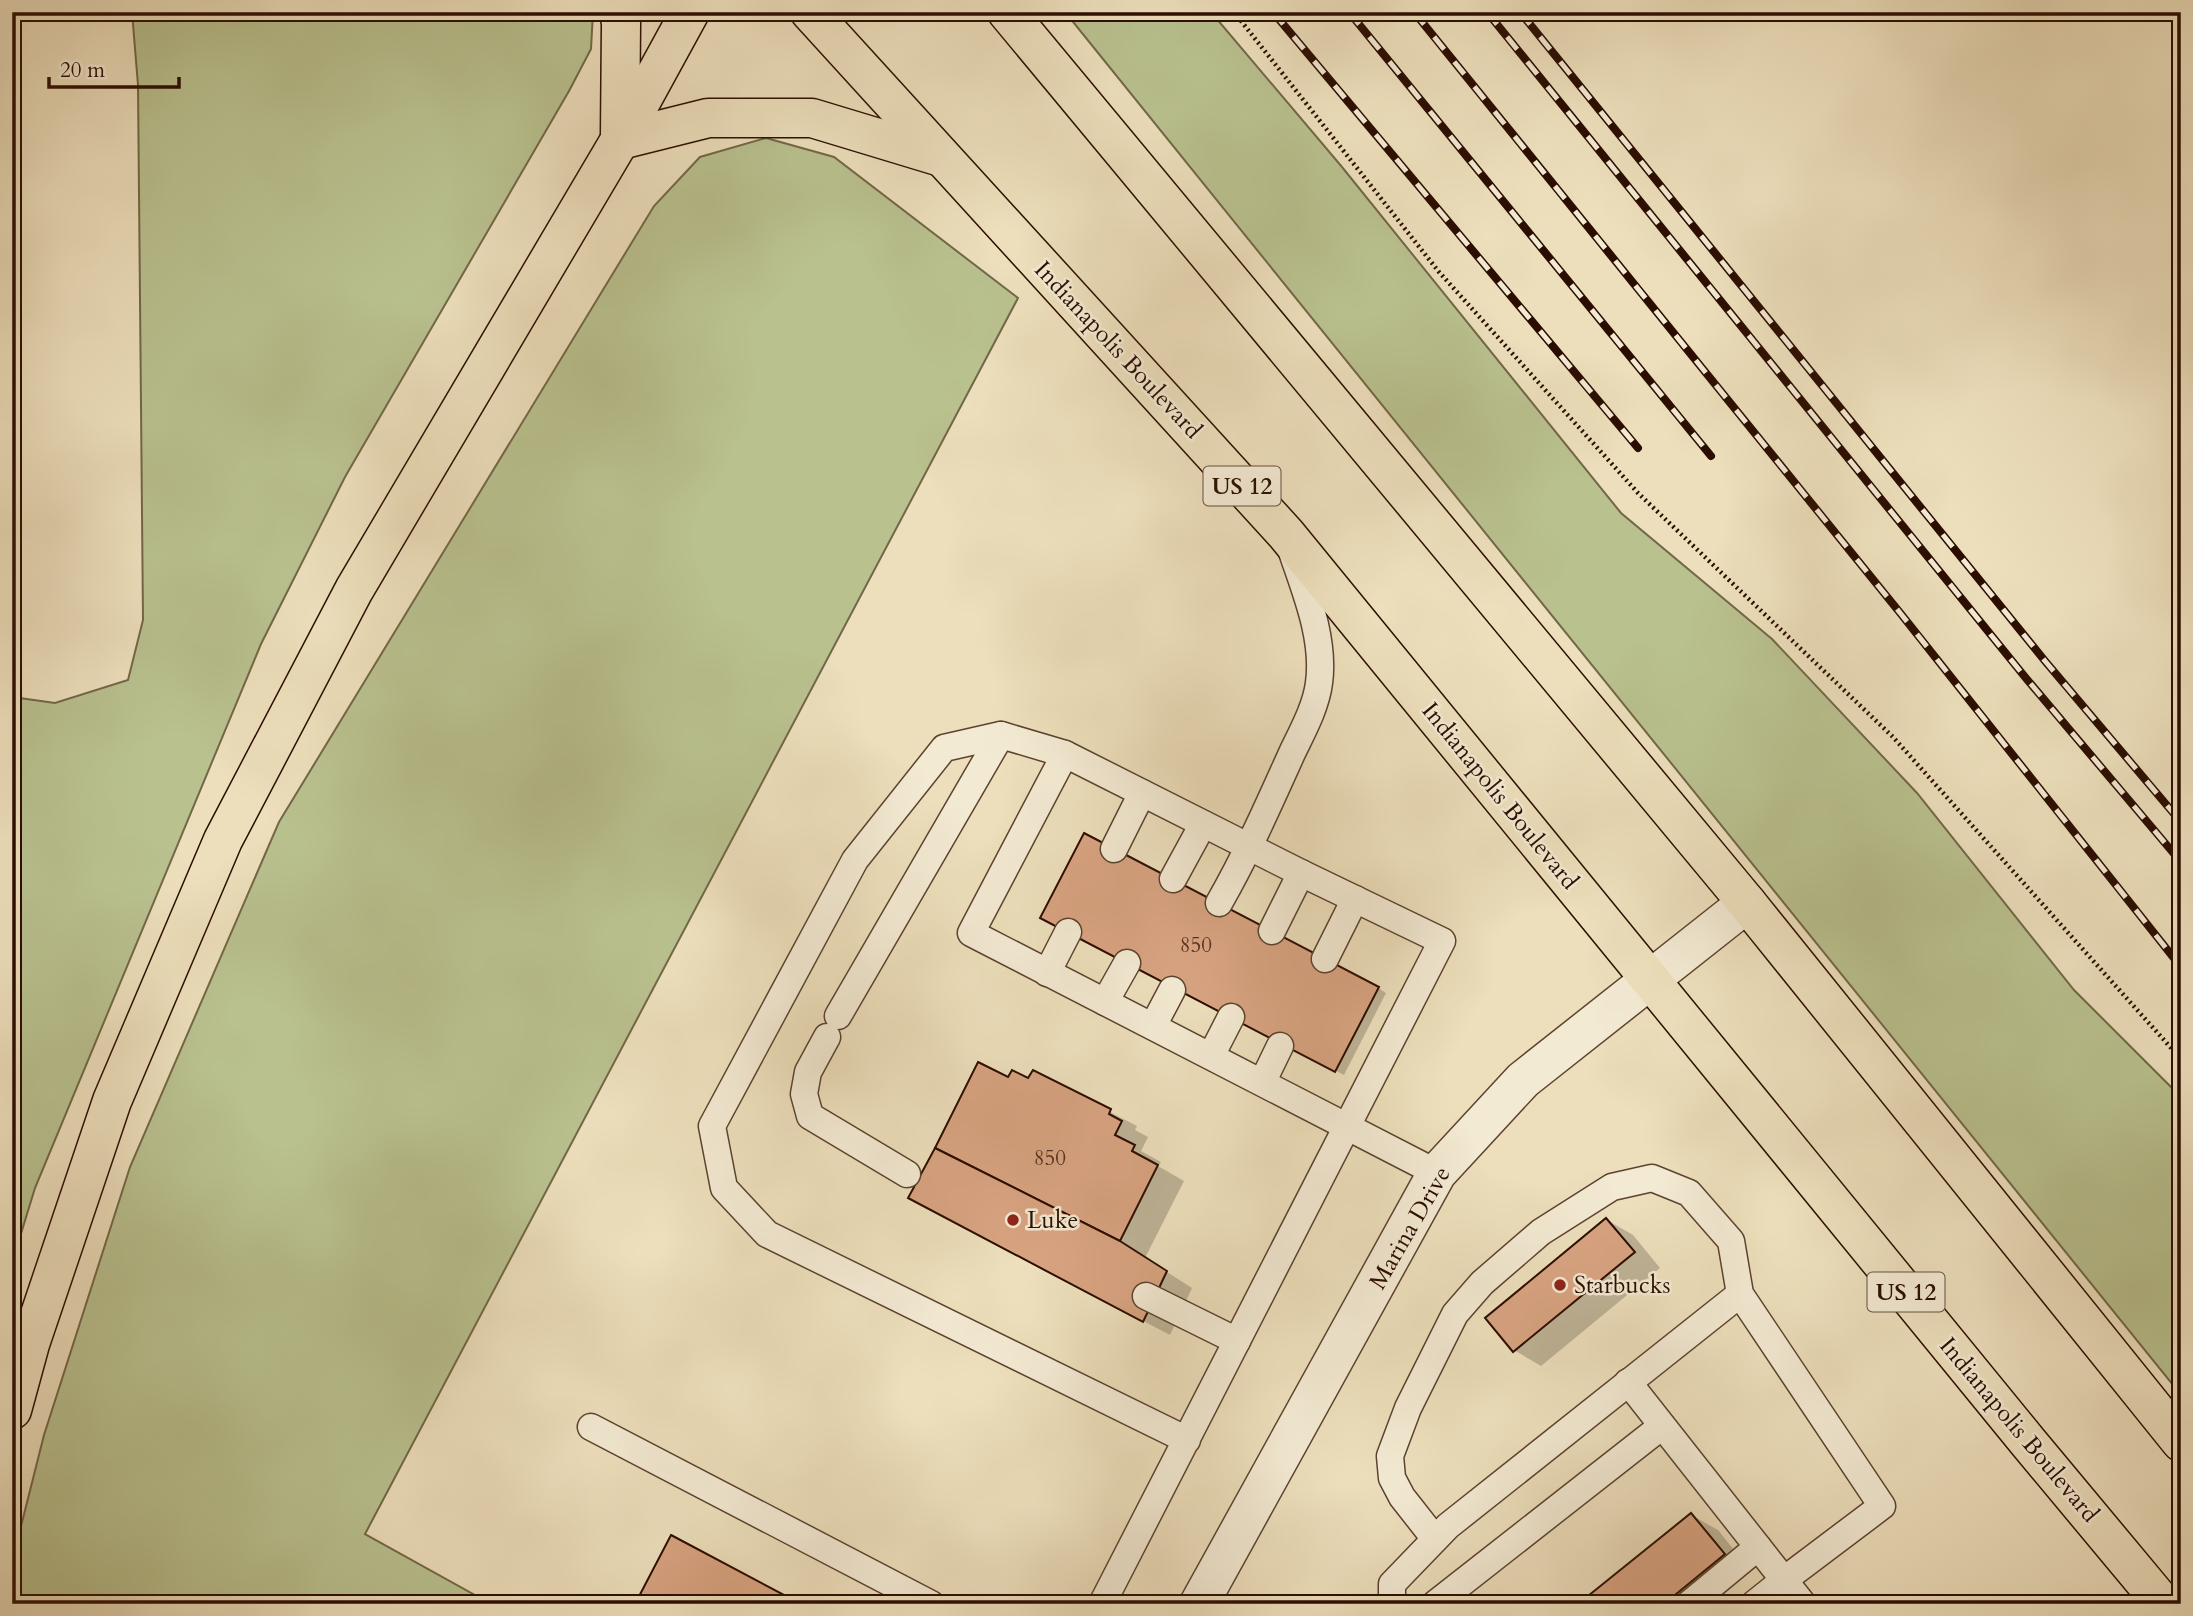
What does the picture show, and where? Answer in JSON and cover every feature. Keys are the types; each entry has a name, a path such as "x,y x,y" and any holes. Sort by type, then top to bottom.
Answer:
{"main road":[{"path":"619,12 620,140"},
{"path":"12,1410 30,1344 111,1101 223,840 354,590 620,140 690,12"},
{"name":"Indianapolis Boulevard","path":"810,12 1286,534 2164,1604"},
{"path":"1007,12 1747,903 2181,1442"},
{"path":"620,140 708,118 812,118 941,157"}],"street":[{"name":"Marina Drive","path":"1199,1604 1437,1172 1523,1080 1747,903"}],"lane":[{"path":"1219,903 1250,848 1308,718 1319,684 1315,628 1286,534"},
{"path":"908,1174 810,1116 804,1094 808,1072 832,1026 1001,736"},
{"path":"1102,1604 1442,941 1065,754 1001,736 944,748 855,860 712,1126 724,1188 767,1234 1186,1440"},
{"path":"1065,754 971,933 1437,1172"},
{"path":"1114,849 1142,793"},
{"path":"1173,880 1203,824"},
{"path":"1272,931 1301,873"},
{"path":"1325,959 1355,899"},
{"path":"1047,973 1068,932"},
{"path":"1105,1002 1127,963"},
{"path":"1153,1026 1172,990"},
{"path":"1211,1056 1231,1017"},
{"path":"1263,1081 1280,1046"},
{"path":"1435,1539 1402,1497 1392,1478 1391,1455 1408,1408 1455,1314 1482,1283 1541,1232 1612,1187 1652,1178 1689,1194 1731,1241 1740,1293 1882,1506 1754,1604"},
{"path":"1392,1604 1392,1584 1448,1526 1740,1293"},
{"path":"1146,1296 1237,1341"},
{"path":"1628,1382 1803,1604"},
{"path":"1435,1604 1662,1426"},
{"path":"591,1427 931,1604"},
{"path":"1689,1604 1758,1547"}],"path":[{"path":"1234,12 1438,272 1638,493 1894,737 2181,1059"}],"green space":[{"path":"132,12 593,12 591,49 569,91 345,477 261,644 35,1188 12,1263 12,697 55,703 128,680 143,620 138,85"},
{"path":"1065,12 1211,12 1342,167 1621,513 1772,639 1917,793 2074,990 2181,1097 2181,1395"},
{"path":"766,138 834,157 1018,298 365,1534 491,1604 12,1604 12,1562 44,1435 130,1167 279,822 654,206 700,157"}],"building":[{"path":"1084,833 1379,987 1335,1072 1040,918"},
{"name":"Luke","path":"978,1062 1008,1077 1012,1070 1028,1078 1033,1070 1111,1109 1109,1114 1122,1121 1115,1135 1135,1145 1132,1151 1158,1165 1120,1241 935,1148"},
{"name":"Luke","path":"935,1148 1120,1241 1167,1271 1143,1322 908,1198"},
{"name":"Starbucks","path":"1606,1218 1635,1252 1513,1352 1485,1318"},
{"path":"1691,1513 1725,1554 1664,1604 1585,1604 1583,1600"},
{"path":"671,1535 801,1604 635,1604"}],"railway":[{"path":"1273,12 1638,448"},
{"path":"1349,12 1711,456"},
{"path":"1414,12 1901,614 2181,967"},
{"path":"1487,12 2025,677 2181,862"},
{"path":"1520,12 2045,661 2181,822"}],"place":[{"name":"Luke","path":"1013,1220"},
{"name":"Starbucks","path":"1560,1285"}]}
